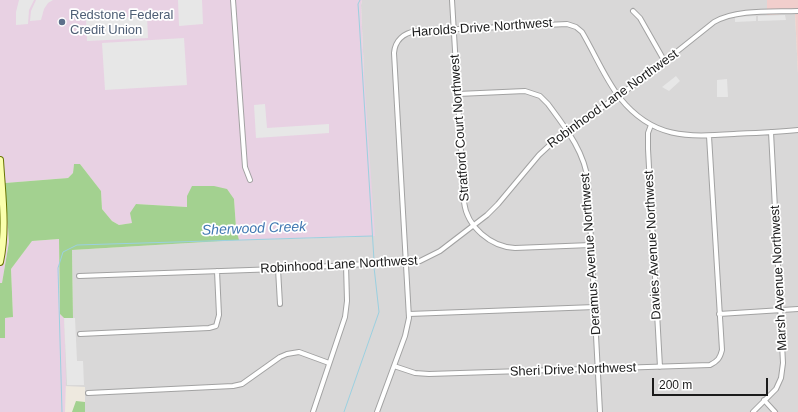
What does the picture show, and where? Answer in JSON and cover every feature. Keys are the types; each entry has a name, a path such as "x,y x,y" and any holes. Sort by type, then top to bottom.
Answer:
{"main road":[{"path":"0,160 4,225 3,246 0,262"}],"street":[{"path":"233,0 244,166 250,180"},
{"name":"Stratford Court Northwest","path":"452,0 465,206 474,225 489,240 506,247 515,248 592,245"},
{"path":"634,11 640,18 665,62"},
{"name":"Robinhood Lane Northwest","path":"79,276 406,263 420,261 431,257 445,248 498,204 544,150 567,132 619,97 712,24 726,16 798,11"},
{"name":"Harolds Drive Northwest","path":"377,412 406,332 409,314 394,50 398,41 408,33 416,31 558,23 573,25 582,32 619,97 637,116 651,125 675,134 691,136 798,130"},
{"name":"Deramus Avenue Northwest","path":"458,94 521,91 533,93 545,100 582,155 586,169 592,245 600,412"},
{"name":"Davies Avenue Northwest","path":"651,125 648,136 648,149 660,366"},
{"name":"Marsh Avenue Northwest","path":"753,412 776,389 781,378 784,363 770,132"},
{"name":"Sheri Drive Northwest","path":"394,366 415,373 429,374 710,365 716,362 720,357 722,350 709,136"},
{"path":"312,412 343,324 347,293 346,265"},
{"path":"278,269 280,304"},
{"path":"80,334 209,328 216,326 219,315 217,270"},
{"path":"409,314 595,307"},
{"path":"719,314 798,309"},
{"path":"88,392 233,386 242,384 280,357 299,352 329,363"},
{"path":"764,400 776,412"}],"shaded area":[{"path":"0,0 362,0 364,74 375,236 239,240 236,228 234,199 187,196 187,207 136,204 132,223 119,225 112,221 102,209 101,191 80,164 74,164 73,173 68,178 5,183 9,242 2,283 0,283"},
{"path":"19,0 34,0 29,10 28,24 16,25 16,12"},
{"path":"36,0 53,0 48,3 44,9 41,20 30,21 31,11"},
{"path":"178,0 202,0 203,24 179,26"},
{"path":"362,0 767,0 768,15 795,13 798,74 798,412 85,412 85,387 65,386 64,318 73,318 72,250 239,240 357,237 364,74"},
{"path":"767,0 798,0 798,74 795,13 767,15"},
{"path":"785,15 786,20 758,21 758,16"},
{"path":"147,16 148,38 87,41 86,20"},
{"path":"756,16 756,21 735,22 735,17"},
{"path":"184,38 187,85 105,90 102,43"},
{"path":"676,76 680,81 669,91 662,87"},
{"path":"727,79 728,97 717,97 717,80"},
{"path":"265,104 267,128 329,124 329,133 256,138 254,105"},
{"path":"59,239 60,314 64,318 66,380 65,412 0,412 0,338 5,337 5,318 13,317 11,269 32,241"},
{"path":"64,318 75,318 77,361 83,361 84,385 67,385"}],"green space":[{"path":"74,164 80,164 101,191 102,209 112,221 119,225 132,223 130,213 136,204 187,207 187,196 192,186 214,186 227,189 234,199 236,228 239,240 72,250 73,318 64,318 60,314 59,239 32,241 11,269 13,317 5,318 5,338 0,338 0,283 2,283 9,242 5,183 68,178 73,173"},
{"path":"76,401 85,402 85,412 72,412"}],"waterway":[{"name":"Sherwood Creek","path":"360,0 358,4 374,260"},
{"name":"Sherwood Creek","path":"62,412 58,268 63,252 77,245 372,236"},
{"path":"344,412 379,312 374,267"}],"place":[{"name":"Redstone Federal Credit Union","path":"62,22"}]}
